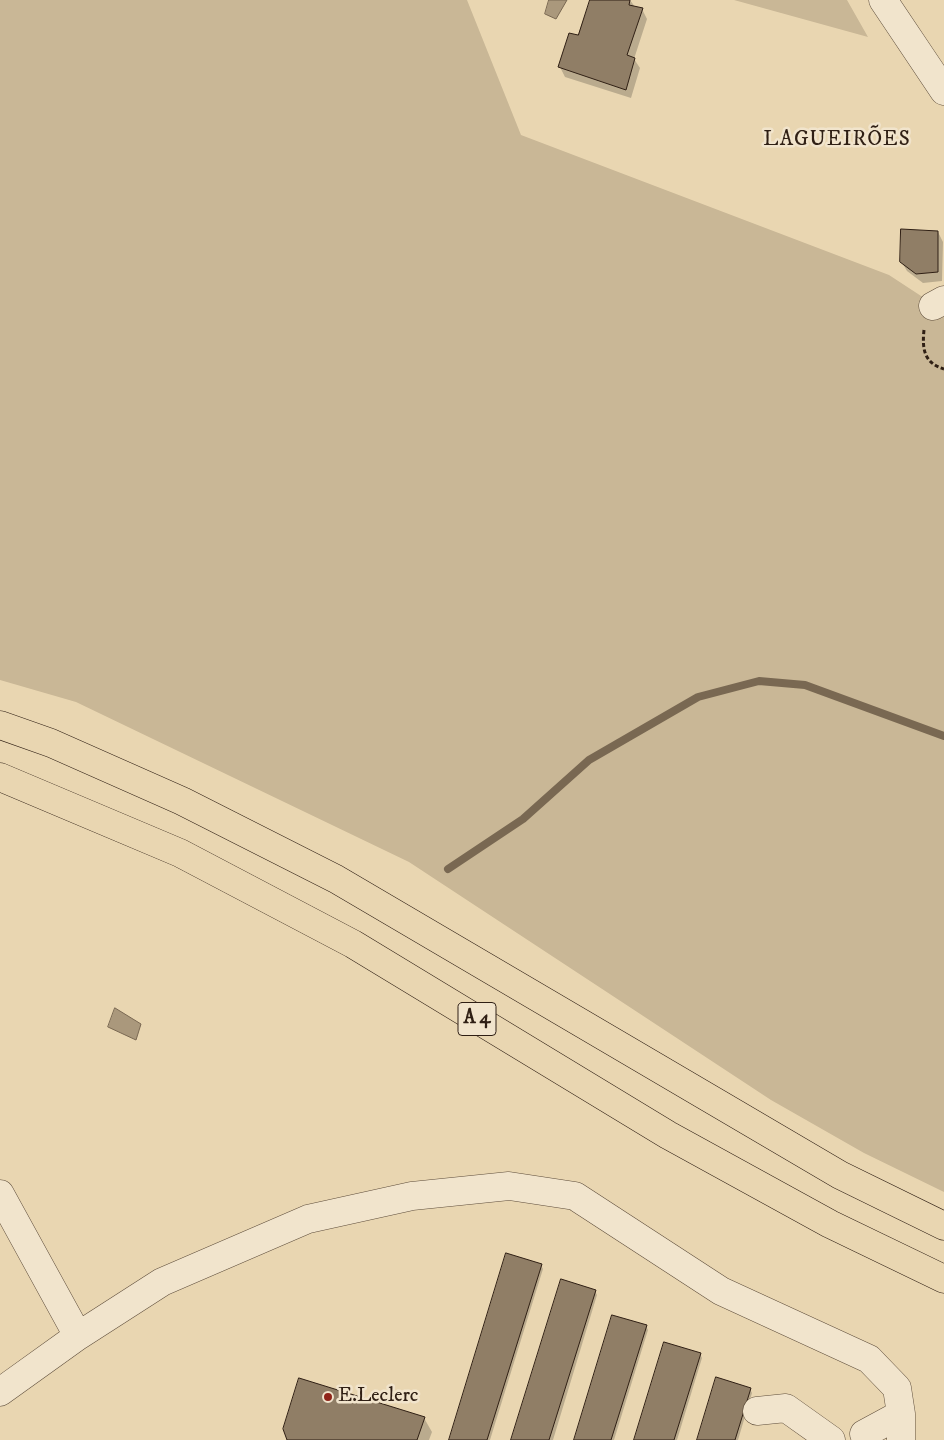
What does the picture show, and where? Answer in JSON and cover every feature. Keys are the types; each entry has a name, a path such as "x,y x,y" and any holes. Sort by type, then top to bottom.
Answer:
{"highway":[{"name":"A 4","path":"0,725 51,742 173,797 336,879 840,1175 944,1226"},
{"name":"A 4","path":"0,777 180,853 354,944 668,1135 830,1224 944,1279"}],"street":[{"path":"883,0 944,91"},
{"path":"0,1392 78,1336 162,1282 308,1219 412,1196 508,1186 575,1196 721,1292 870,1359 897,1388 901,1427 872,1437"},
{"path":"0,1194 78,1336"},
{"path":"757,1411 786,1408 831,1440"}],"path":[{"path":"938,303 924,328 922,344 925,355 935,366 944,369"}],"shaded area":[{"path":"0,0 467,0 521,135 889,275 944,311 944,1192 864,1153 771,1100 409,862 76,702 0,680"},
{"path":"549,0 567,0 556,19 545,14"},
{"path":"734,0 847,0 868,37"},
{"path":"115,1008 141,1024 136,1040 108,1027"}],"building":[{"path":"590,0 630,0 629,5 643,8 627,55 635,58 626,90 558,67 569,33 578,35"},
{"path":"901,229 938,231 938,272 916,274 900,262"},
{"path":"506,1253 542,1264 487,1440 449,1440"},
{"path":"561,1279 596,1290 549,1440 511,1440"},
{"path":"612,1315 647,1325 611,1440 574,1440"},
{"path":"664,1342 701,1353 674,1440 634,1440"},
{"path":"716,1377 751,1388 735,1440 697,1440"},
{"name":"E.Leclerc","path":"299,1378 425,1417 417,1440 287,1440 283,1429"}],"waterway":[{"path":"448,869 523,819 589,760 698,697 759,681 805,685 944,736"}],"place":[{"name":"E.Leclerc","path":"328,1397"}],"district":[{"name":"LAGUEIRÕES","path":"837,141"}]}
